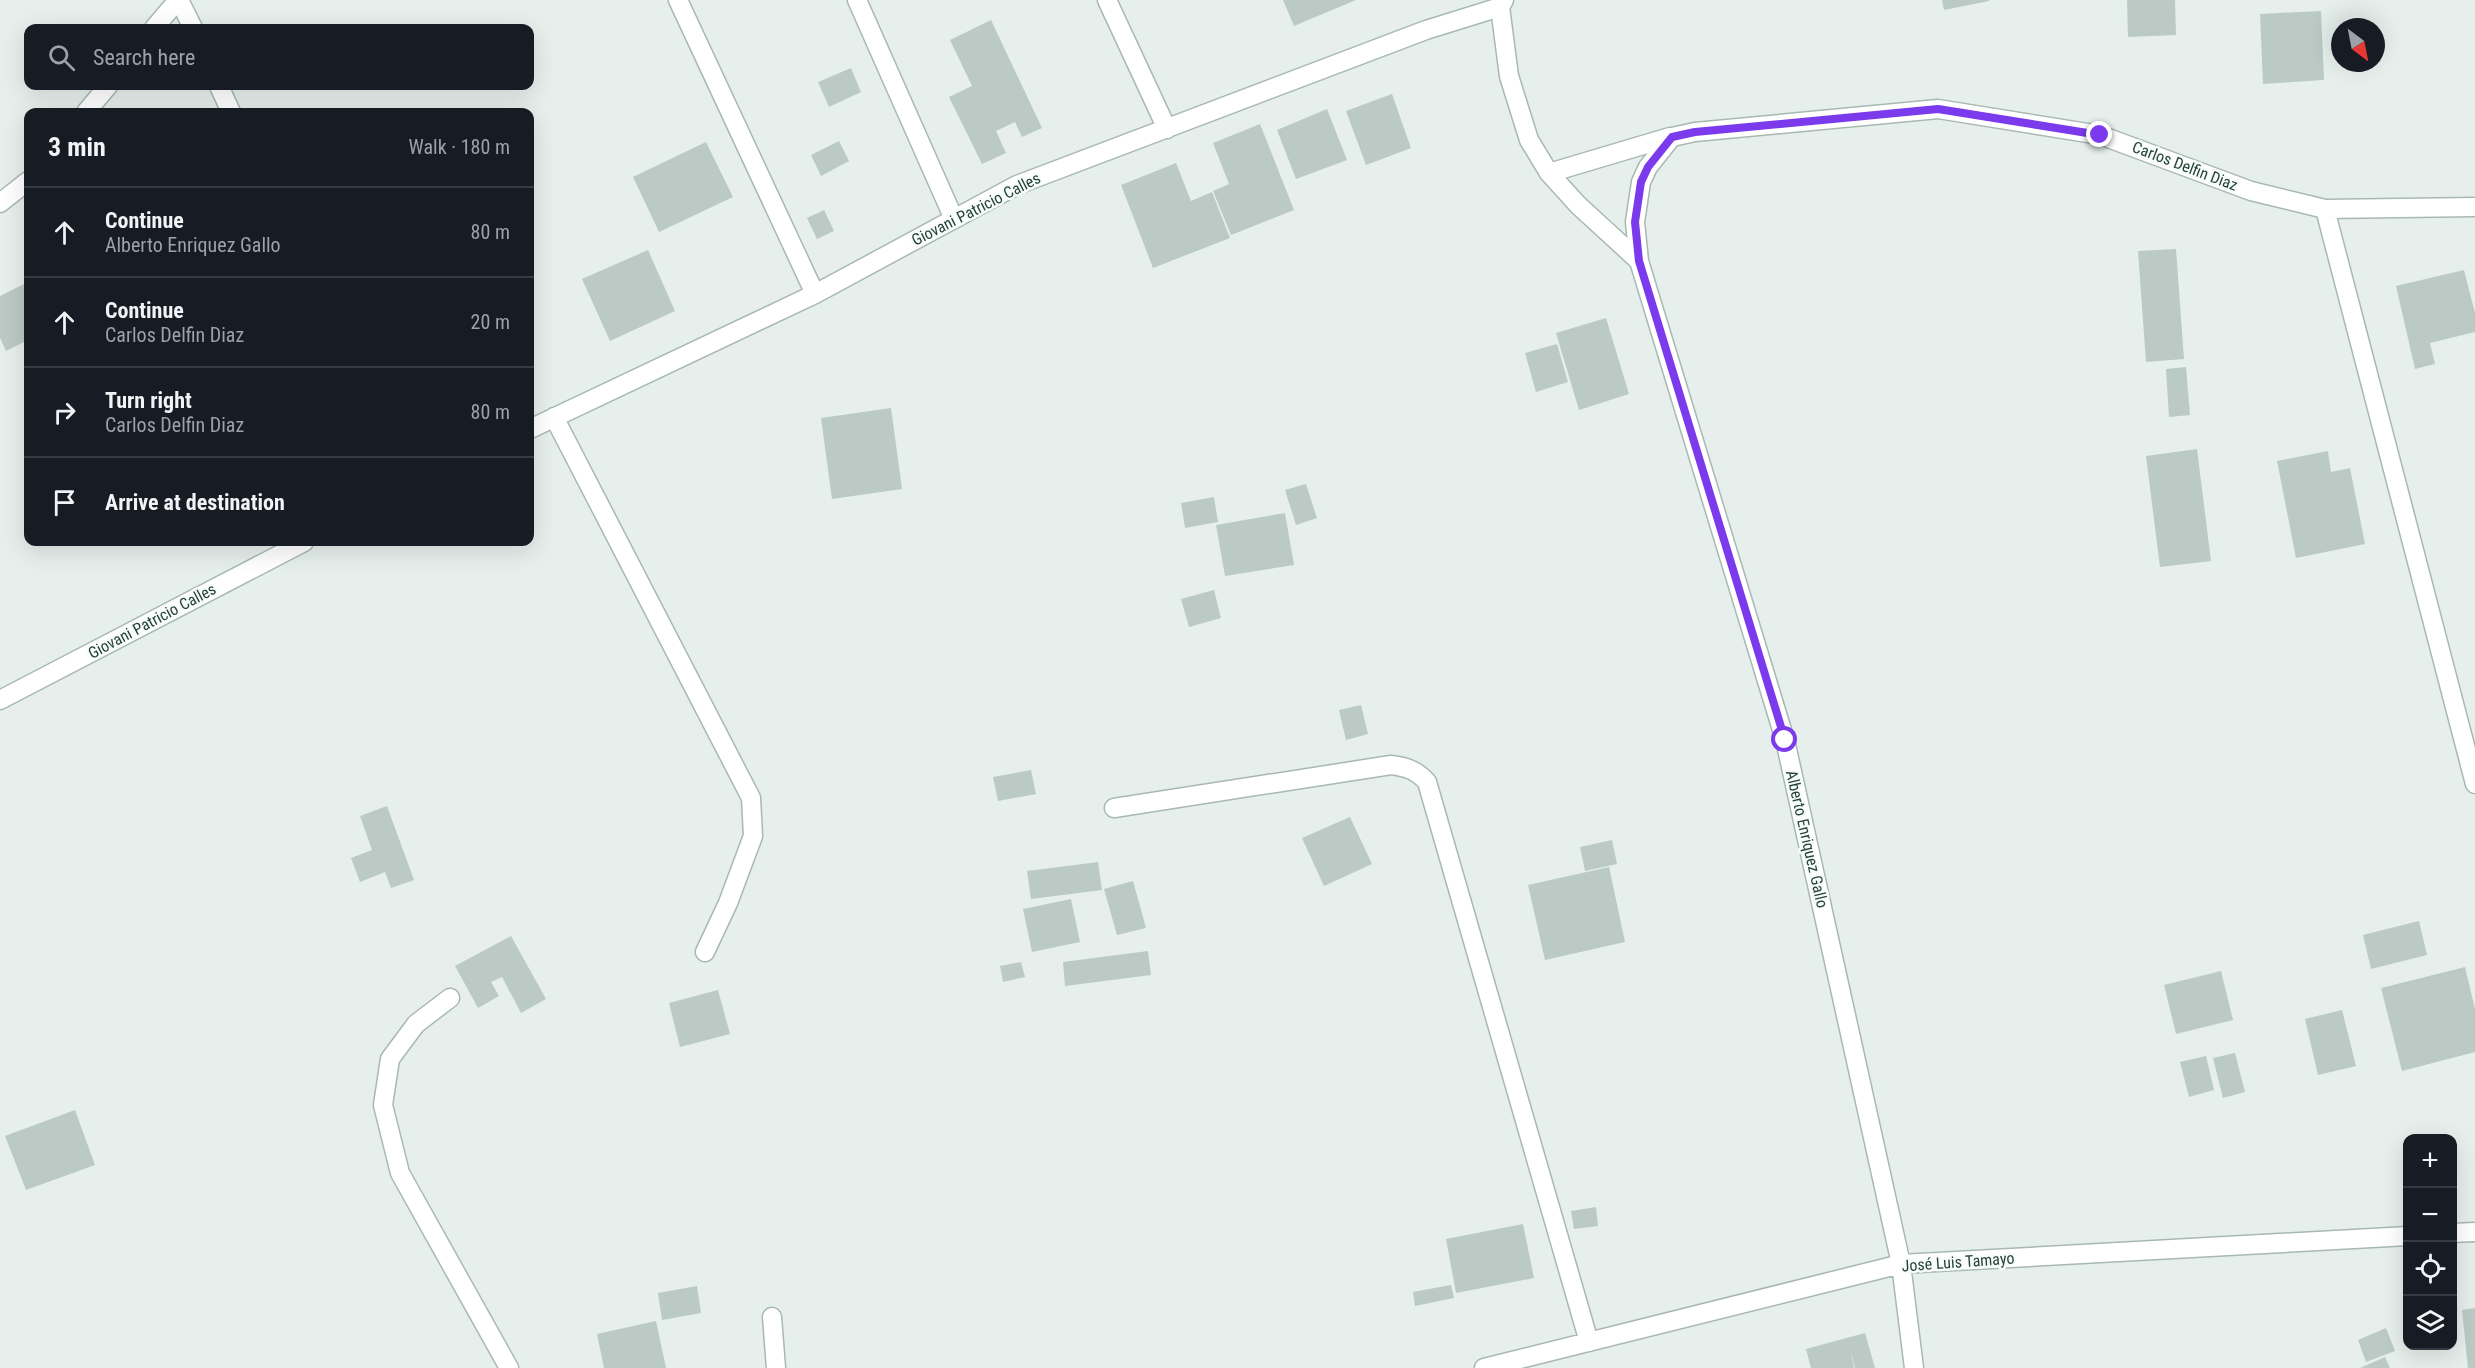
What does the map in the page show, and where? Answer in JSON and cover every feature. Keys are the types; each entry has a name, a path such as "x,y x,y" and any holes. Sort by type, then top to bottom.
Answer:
{"street":[{"path":"158,24 179,0 191,24"},
{"path":"678,0 815,294"},
{"path":"857,0 954,219"},
{"path":"1107,0 1167,129"},
{"path":"1502,3 1509,76 1528,140 1549,173 1578,206 1639,261"},
{"name":"Giovani Patricio Calles","path":"534,427 815,294 1017,185 1502,3"},
{"path":"89,108 105,90"},
{"path":"221,90 229,108"},
{"name":"Carlos Delfin Diaz","path":"1549,173 1695,132 1938,109 2100,135 2250,191 2325,209 2475,207"},
{"path":"1639,261 1635,222 1641,182 1648,167 1672,137"},
{"path":"0,203 24,184"},
{"path":"2325,209 2475,784"},
{"name":"Alberto Enriquez Gallo","path":"1639,261 1785,740 1901,1264 1914,1368"},
{"path":"554,417 751,798 753,836 729,903 705,952"},
{"name":"Giovani Patricio Calles","path":"0,700 296,546"},
{"path":"1114,808 1391,765 1410,768 1427,782 1589,1342"},
{"path":"450,998 416,1024 390,1059 383,1105 400,1173 509,1368"},
{"path":"2457,1233 2475,1232"},
{"name":"José Luis Tamayo","path":"1484,1368 1537,1362 1589,1342 1901,1264 2403,1236"},
{"path":"772,1317 776,1368"}],"building":[{"path":"1283,0 1356,0 1294,26"},
{"path":"1942,0 1989,0 1989,1 1944,10"},
{"path":"2127,0 2175,0 2176,35 2128,37"},
{"path":"2321,11 2324,80 2263,84 2260,14"},
{"path":"991,20 1042,128 1022,137 1015,122 996,131 1006,153 982,164 949,97 972,86 950,40"},
{"path":"851,68 861,92 829,107 818,82"},
{"path":"1392,94 1411,148 1366,165 1346,111"},
{"path":"1327,109 1347,160 1296,179 1277,130"},
{"path":"1260,124 1294,210 1231,235 1213,191 1229,184 1213,143"},
{"path":"839,141 849,161 821,176 811,155"},
{"path":"706,142 733,197 659,232 633,177"},
{"path":"1176,163 1191,201 1212,192 1230,238 1153,268 1121,185"},
{"path":"824,210 834,231 817,239 807,218"},
{"path":"2176,249 2184,359 2146,362 2138,251"},
{"path":"648,250 675,311 610,341 582,279"},
{"path":"2464,270 2475,313 2475,332 2430,343 2435,364 2415,369 2396,286"},
{"path":"24,284 24,342 6,351 0,338 0,296"},
{"path":"1606,318 1629,394 1579,410 1556,333"},
{"path":"1557,344 1568,382 1536,392 1525,353"},
{"path":"2186,367 2190,415 2169,417 2166,369"},
{"path":"891,408 902,489 832,499 821,418"},
{"path":"2197,449 2211,561 2160,567 2146,456"},
{"path":"2328,451 2331,472 2350,468 2365,544 2296,558 2277,461"},
{"path":"1306,484 1317,518 1296,525 1285,490"},
{"path":"1214,497 1218,522 1185,528 1181,503"},
{"path":"1285,513 1294,565 1225,576 1216,525"},
{"path":"1214,590 1221,618 1189,627 1181,599"},
{"path":"1361,705 1368,734 1346,740 1339,710"},
{"path":"1031,770 1036,794 998,801 993,777"},
{"path":"387,806 414,880 391,888 385,872 360,882 351,858 372,850 360,816"},
{"path":"1350,817 1372,864 1324,886 1302,838"},
{"path":"1612,840 1617,864 1585,871 1580,847"},
{"path":"1098,862 1102,890 1031,899 1027,871"},
{"path":"1609,867 1625,942 1545,960 1528,885"},
{"path":"1133,881 1146,928 1117,935 1104,889"},
{"path":"1071,899 1080,942 1032,952 1023,909"},
{"path":"2419,921 2427,955 2371,969 2363,935"},
{"path":"511,936 546,999 521,1013 502,977 491,982 499,996 478,1008 455,966"},
{"path":"1148,951 1151,975 1065,986 1063,962"},
{"path":"1021,962 1025,977 1003,982 1000,966"},
{"path":"2465,967 2475,1009 2475,1052 2402,1071 2381,988"},
{"path":"2221,971 2233,1020 2176,1034 2164,985"},
{"path":"718,990 730,1034 680,1047 669,1003"},
{"path":"2342,1010 2356,1066 2318,1075 2305,1019"},
{"path":"2235,1053 2245,1092 2223,1098 2213,1058"},
{"path":"2206,1056 2214,1090 2189,1097 2180,1062"},
{"path":"75,1110 95,1165 26,1190 5,1136"},
{"path":"1596,1207 1598,1226 1574,1229 1571,1211"},
{"path":"1523,1224 1534,1278 1456,1293 1446,1239"},
{"path":"1451,1285 1454,1298 1415,1306 1413,1292"},
{"path":"697,1286 701,1313 662,1320 658,1293"},
{"path":"2475,1308 2475,1368 2468,1368 2462,1310"},
{"path":"656,1321 666,1368 604,1368 597,1334"},
{"path":"2386,1328 2395,1351 2366,1362 2358,1340"},
{"path":"1865,1333 1875,1368 1855,1368 1851,1351 1854,1368 1811,1368 1806,1349"},
{"path":"2385,1357 2390,1368 2360,1368"}],"route":[{"path":"1785,740 1639,261 1635,222 1641,182 1648,167 1672,137 1695,132 1938,109 2100,135"}]}
